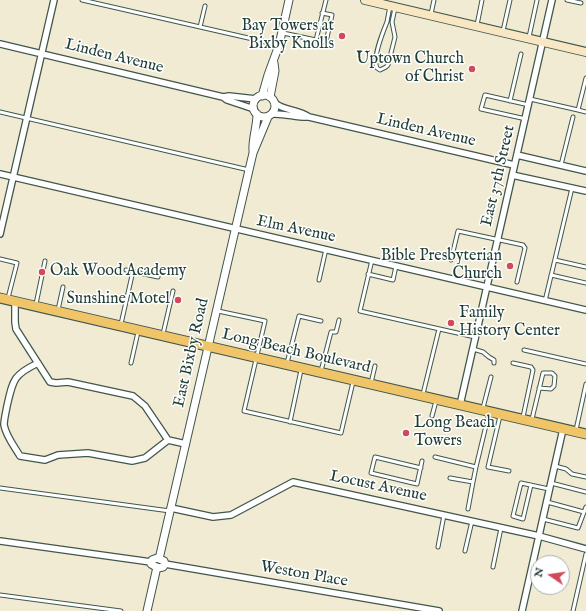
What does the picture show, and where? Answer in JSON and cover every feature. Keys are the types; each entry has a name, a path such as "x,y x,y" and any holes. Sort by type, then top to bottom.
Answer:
{"main road":[{"path":"365,0 542,43 586,52"},
{"name":"Long Beach Boulevard","path":"8,300 586,434"}],"street":[{"path":"0,234 54,0"},
{"path":"255,112 253,105 259,97 274,59 282,33 289,0"},
{"name":"East 37th Street","path":"460,404 552,0"},
{"name":"Linden Avenue","path":"0,44 223,97"},
{"path":"270,115 275,110 272,100 275,71 274,59"},
{"path":"223,97 259,97 272,100 278,106 298,111 309,117"},
{"path":"223,97 255,112 261,117 278,113 300,118 309,117"},
{"name":"East Bixby Road","path":"253,153 252,145 256,128 255,112"},
{"name":"East Bixby Road","path":"159,559 253,153 270,115"},
{"name":"Linden Avenue","path":"309,117 514,165"},
{"path":"517,155 586,171"},
{"name":"Elm Avenue","path":"0,174 235,230 326,249 586,310"},
{"path":"512,175 586,191"},
{"path":"8,300 16,328 50,382 68,382 133,396 145,406 168,440 186,444"},
{"path":"38,363 24,370 18,375 12,384 4,423 7,434 20,456 45,460 58,455 88,452 132,462 145,458 168,440"},
{"path":"522,611 563,429"},
{"name":"Locust Avenue","path":"170,510 213,517 231,515 292,482 539,536 586,549"},
{"path":"0,540 154,565 163,567 165,564 162,560 153,559 154,565 147,611"},
{"name":"Weston Place","path":"165,564 440,611"}],"lane":[{"path":"82,0 278,45"},
{"path":"316,40 326,0"},
{"path":"431,16 434,0"},
{"path":"477,27 482,0"},
{"path":"502,33 510,0"},
{"path":"528,39 537,0"},
{"path":"567,0 580,4"},
{"path":"200,27 205,6"},
{"path":"393,7 392,22 395,37 388,65 386,68 380,70 377,68 375,62 382,34 393,7"},
{"path":"282,33 326,42 332,15 322,13"},
{"path":"510,101 521,54"},
{"path":"578,110 586,78"},
{"path":"526,119 482,109 485,95 510,101 530,102 586,112"},
{"path":"0,112 249,170"},
{"path":"561,165 573,117"},
{"path":"545,301 572,188"},
{"path":"451,260 458,231 523,245 525,248 517,282"},
{"path":"319,280 326,249"},
{"path":"0,260 17,263 8,300"},
{"path":"372,260 360,310 475,337"},
{"path":"555,260 586,267"},
{"path":"35,306 45,261"},
{"path":"368,274 393,280 396,266"},
{"path":"126,270 158,278"},
{"path":"121,326 133,271"},
{"path":"551,275 586,283"},
{"path":"58,311 63,287"},
{"path":"162,336 173,291"},
{"path":"216,310 265,321 244,411 341,433 353,380"},
{"path":"287,365 299,316 321,321"},
{"path":"321,373 331,332 336,332 339,320"},
{"path":"423,396 439,329"},
{"path":"131,363 138,330"},
{"path":"473,349 486,353 494,360 494,363"},
{"path":"524,350 586,364"},
{"path":"513,363 531,367 533,370 527,420"},
{"path":"370,384 375,366"},
{"path":"290,422 302,368"},
{"path":"527,420 539,388 543,372 552,373 555,376 554,386 551,389 539,388"},
{"path":"468,509 491,377"},
{"path":"576,432 586,384"},
{"path":"432,416 436,399"},
{"path":"500,414 488,467 509,471"},
{"path":"421,468 375,457 371,474 417,484 421,468 422,461"},
{"path":"435,457 476,467"},
{"path":"555,466 566,469 572,474 586,477"},
{"path":"450,478 473,482"},
{"path":"531,485 523,519 513,516 521,483 586,492"},
{"path":"0,488 170,510"},
{"path":"547,502 584,512"},
{"path":"543,519 578,528 586,507"},
{"path":"438,546 444,515"},
{"path":"465,552 472,521"},
{"path":"493,567 501,528"},
{"path":"573,611 586,554"},
{"path":"0,594 121,611"}],"place":[{"name":"Bay Towers at Bixby Knolls","path":"342,36"},
{"name":"Uptown Church of Christ","path":"472,69"},
{"name":"Bible Presbyterian Church","path":"510,266"},
{"name":"Oak Wood Academy","path":"42,272"},
{"name":"Sunshine Motel","path":"178,300"},
{"name":"Family History Center","path":"451,323"},
{"name":"Long Beach Towers","path":"406,433"}]}
